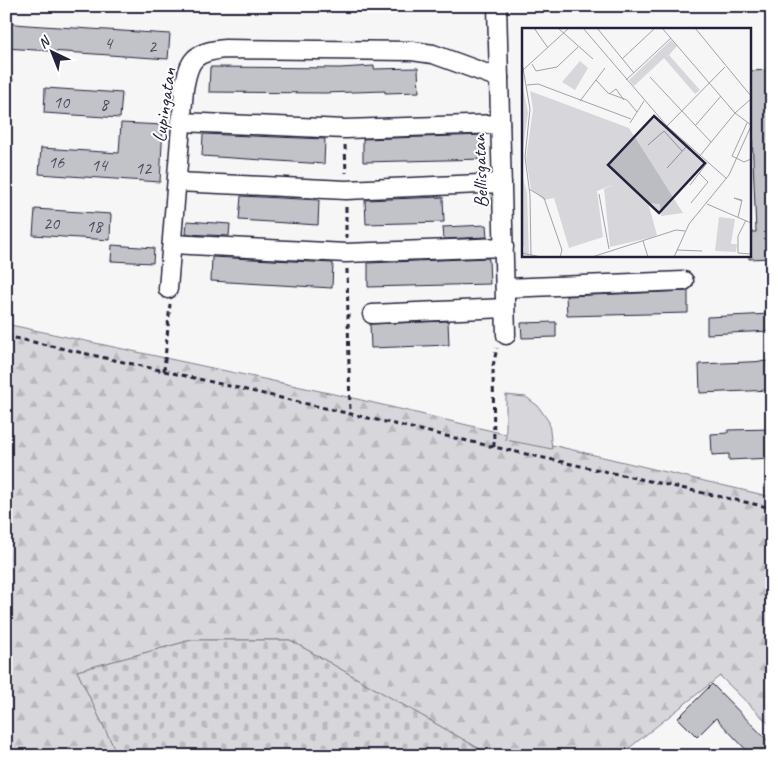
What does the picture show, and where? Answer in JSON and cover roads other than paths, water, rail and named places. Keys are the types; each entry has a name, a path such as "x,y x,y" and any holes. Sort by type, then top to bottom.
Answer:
{"street":[{"name":"Bellisgatan","path":"496,6 506,335"},
{"name":"Lupingatan","path":"168,289 184,89 188,67 198,56 214,50 226,49 424,52 499,78"},
{"path":"182,122 345,129 500,124"},
{"path":"177,182 346,190 502,183"},
{"path":"172,244 346,253 504,247"},
{"path":"505,288 684,281"},
{"path":"372,314 506,308"}]}
